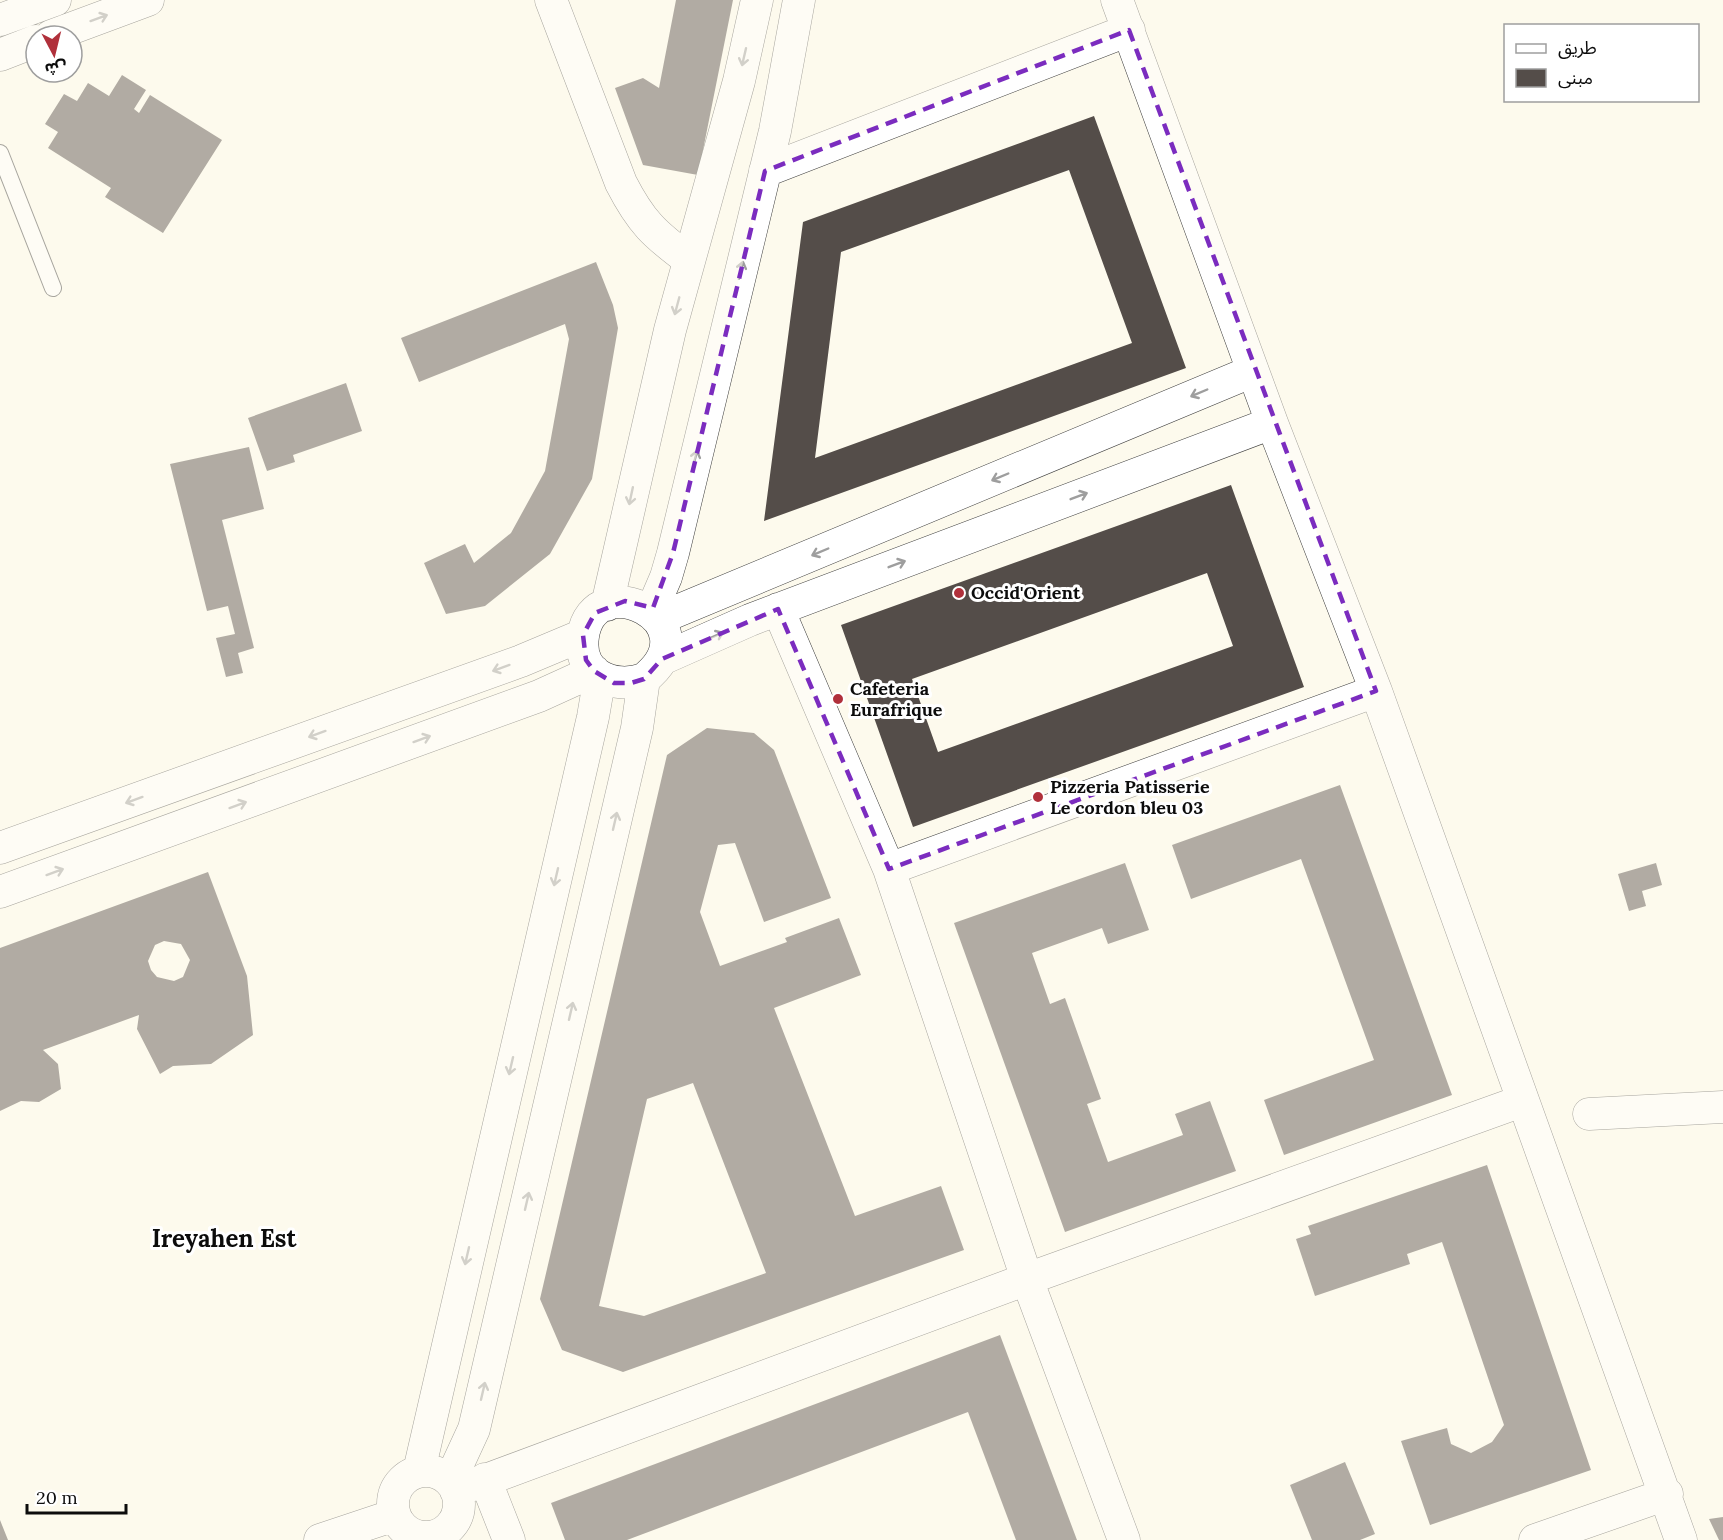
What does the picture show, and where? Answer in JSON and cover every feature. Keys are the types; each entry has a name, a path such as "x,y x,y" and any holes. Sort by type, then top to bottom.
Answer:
{"street":[{"path":"0,21 55,0"},
{"path":"83,24 148,0"},
{"path":"551,0 621,183 636,212 654,233 689,260"},
{"path":"607,605 689,260 739,81 757,0"},
{"path":"655,616 673,553 765,171 799,0"},
{"path":"1117,0 1130,30 1272,423 1376,691 1522,1101 1667,1494 1681,1540"},
{"path":"765,171 1130,30"},
{"path":"0,55 24,46"},
{"path":"655,616 1253,371"},
{"path":"583,635 586,660 597,674 614,683 632,683 653,669 778,609 1272,423"},
{"path":"0,848 521,661 583,635 596,613 607,605 624,601 642,606 655,616 663,628 665,647 653,669 636,728 474,1429 453,1486"},
{"path":"778,609 889,869 1027,1280 1124,1540"},
{"path":"0,892 597,674"},
{"path":"419,1471 591,724 597,674"},
{"path":"889,869 1376,691"},
{"path":"453,1486 486,1479 1522,1101"},
{"path":"1589,1114 1723,1107"},
{"path":"320,1540 416,1532 454,1521 459,1501 453,1486 431,1471 419,1471 400,1482 395,1493 416,1532"},
{"path":"486,1479 509,1540"},
{"path":"1535,1540 1667,1494"}],"lane":[{"path":"0,153 53,288"}],"highlighted area":[{"path":"1129,30 1376,691 889,869 778,609 662,659 644,679 631,683 614,683 594,671 586,660 583,635 595,613 625,601 653,608 673,553 765,171"}],"building":[{"path":"676,0 733,0 698,175 643,165 615,88 643,78 659,88"},
{"path":"122,75 146,90 134,109 139,113 150,95 222,140 163,233 105,197 111,188 48,148 58,132 45,124 64,94 77,101 88,83 109,96"},
{"path":"1094,116 1186,368 764,521 803,222","holes":["1069,170 1132,343 815,458 841,252"]},
{"path":"596,262 613,305 618,328 592,479 550,554 485,606 446,614 424,563 465,544 474,563 511,533 545,471 569,339 565,324 419,382 401,338"},
{"path":"346,383 362,431 293,455 295,462 267,471 248,418"},
{"path":"249,447 264,509 222,520 254,648 238,653 243,673 226,677 216,638 235,634 228,606 207,611 170,464"},
{"path":"1231,485 1304,687 913,827 841,625","holes":["1207,573 1233,646 938,752 912,679"]},
{"path":"707,728 754,733 774,750 831,898 764,922 735,843 718,845 700,912 720,966 787,942 785,938 839,918 861,975 774,1008 855,1216 941,1186 964,1250 623,1372 562,1350 540,1299 667,755","holes":["693,1083 766,1273 644,1316 599,1306 647,1099"]},
{"path":"1340,785 1452,1095 1284,1155 1264,1100 1374,1060 1301,859 1191,899 1172,845"},
{"path":"1125,863 1149,930 1108,944 1102,928 1032,953 1050,1004 1065,998 1101,1099 1087,1104 1108,1162 1183,1135 1175,1114 1210,1101 1236,1171 1065,1232 954,923"},
{"path":"1656,863 1662,885 1642,891 1646,906 1629,911 1618,874"},
{"path":"208,872 247,976 253,1035 211,1064 173,1066 160,1074 137,1029 139,1015 43,1050 58,1064 61,1089 39,1102 21,1101 0,1111 0,948","holes":["164,941 181,944 190,960 183,977 174,981 157,977 148,961 155,945"]},
{"path":"1487,1165 1591,1470 1430,1525 1401,1441 1447,1428 1451,1444 1471,1453 1492,1442 1504,1425 1442,1242 1407,1254 1410,1264 1315,1296 1296,1239 1311,1234 1308,1226"},
{"path":"1000,1335 1077,1540 1016,1540 968,1412 627,1540 565,1540 551,1503"},
{"path":"1345,1462 1375,1534 1360,1540 1312,1540 1290,1485"},
{"path":"1723,1517 1723,1540 1719,1540 1709,1519"},
{"path":"0,1520 8,1540 0,1540"}],"place":[{"name":"Occid'Orient","path":"959,593"},
{"name":"Cafeteria Eurafrique","path":"838,699"},
{"name":"Pizzeria Patisserie Le cordon bleu 03","path":"1038,797"}],"district":[{"name":"Ireyahen Est","path":"224,1239"}]}
